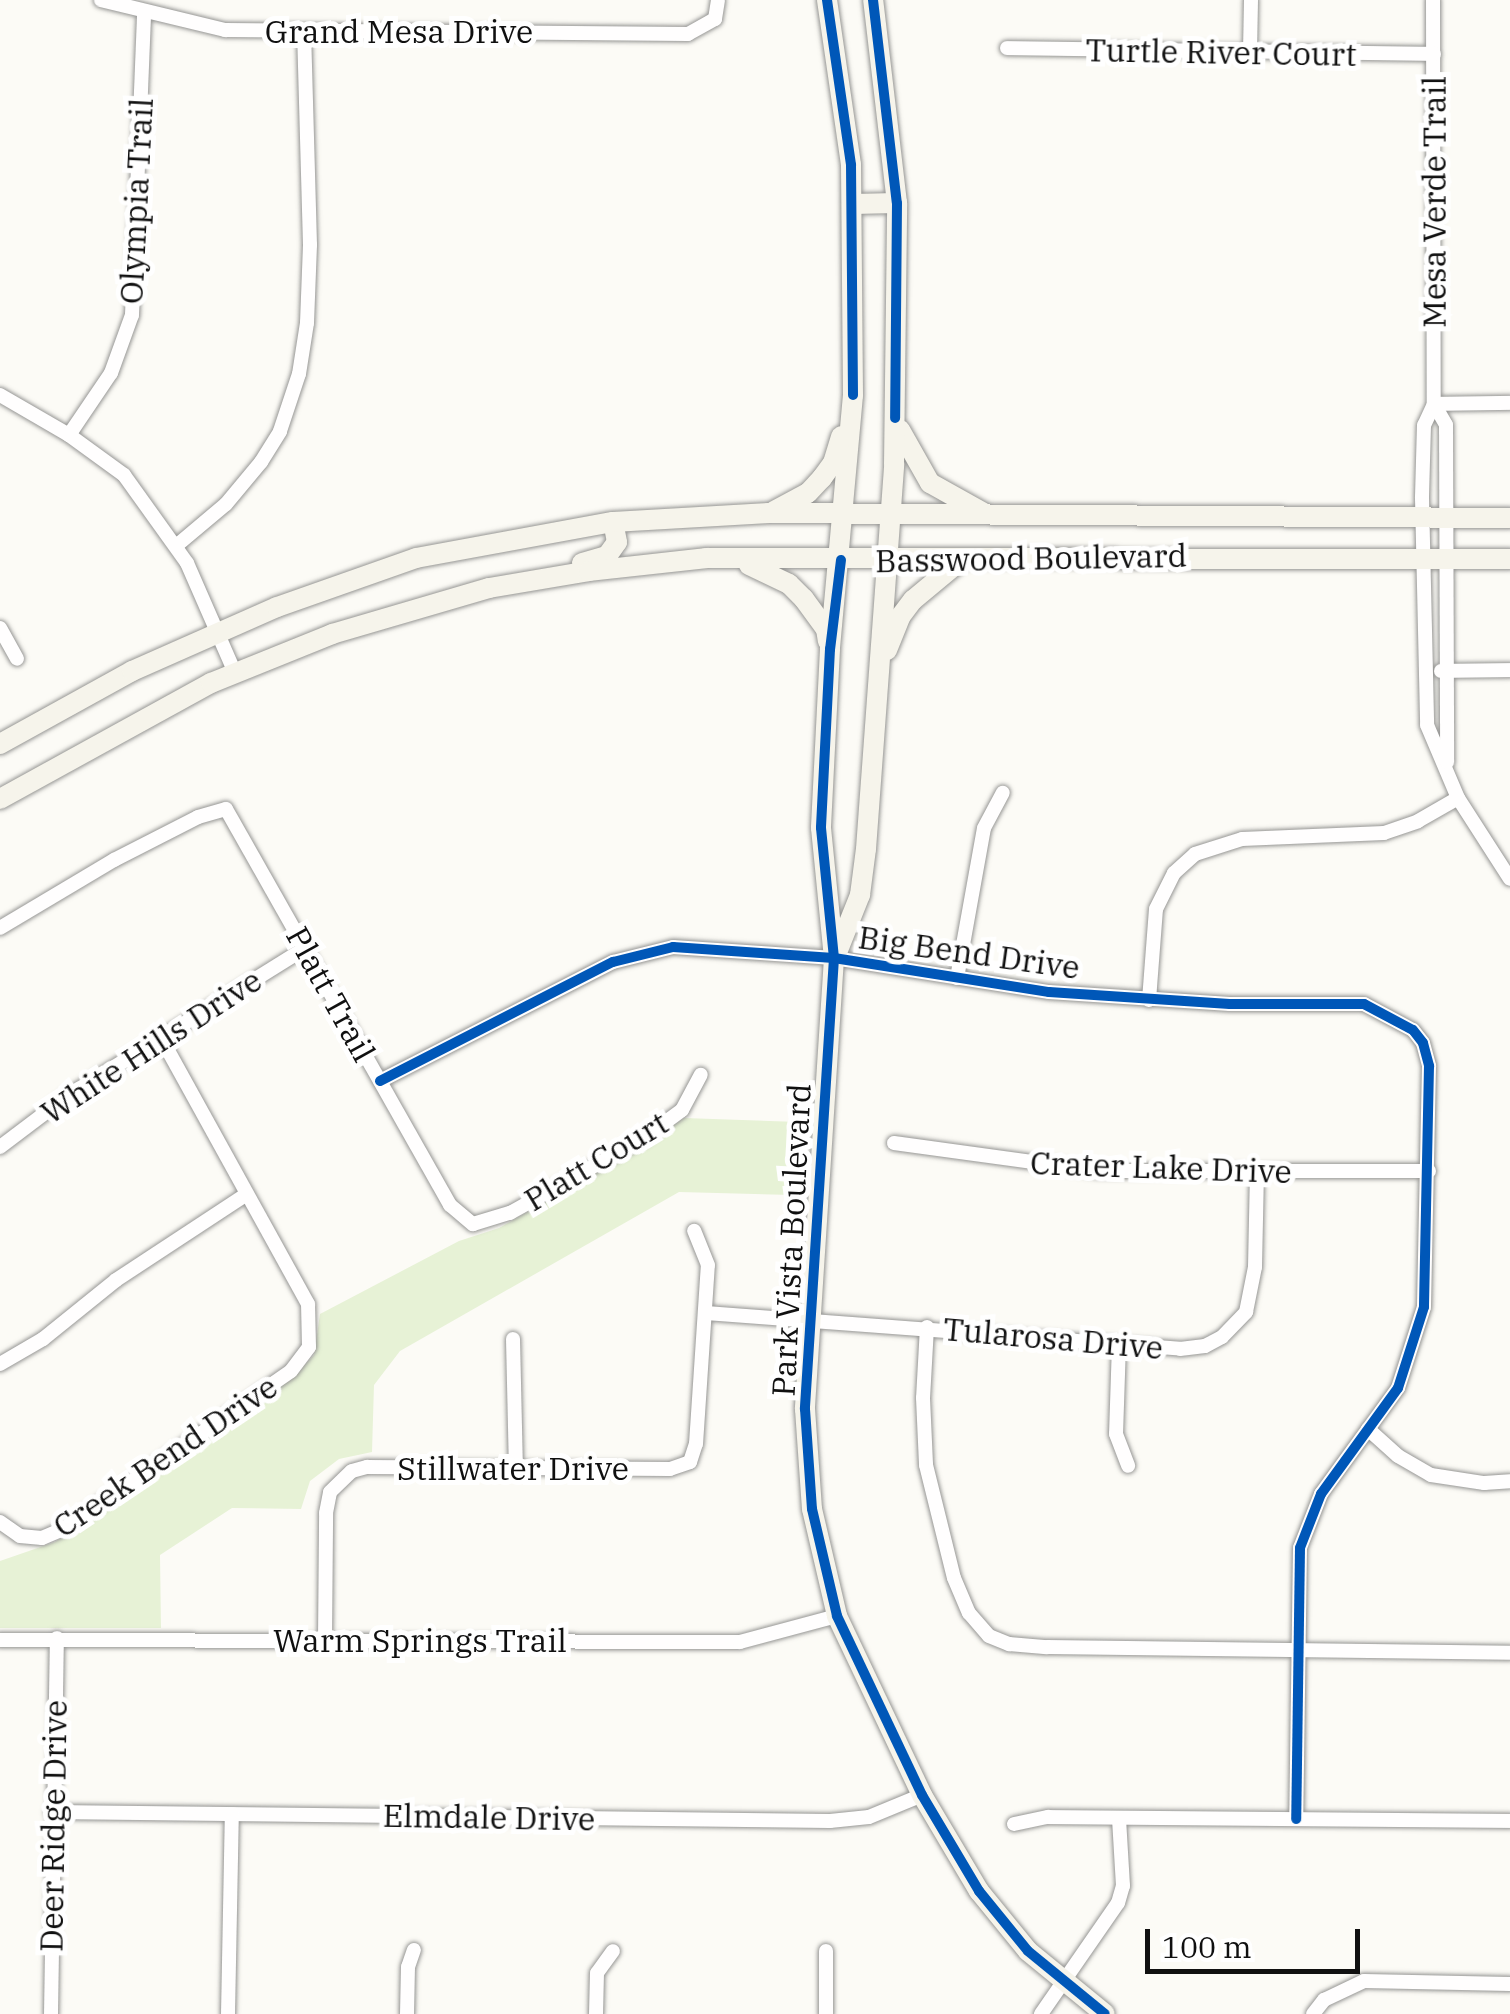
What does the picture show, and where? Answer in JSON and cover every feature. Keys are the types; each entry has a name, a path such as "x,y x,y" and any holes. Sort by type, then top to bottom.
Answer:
{"main road":[{"name":"Park Vista Boulevard","path":"827,0 843,91 852,204 852,396 830,650 821,828 834,958 805,1409 812,1509 837,1616 922,1795 979,1891 1028,1951 1105,2014"},
{"name":"Park Vista Boulevard","path":"834,958 860,895 876,746 896,418 897,203 872,0"},
{"path":"852,204 897,203"},
{"path":"769,513 808,494 834,463 852,396"},
{"path":"896,418 905,446 930,483 988,514"},
{"name":"Basswood Boulevard","path":"0,744 132,671 216,632 416,558 613,522 769,513 1510,518"},
{"path":"1196,517 1196,556"},
{"path":"489,588 528,572 606,556 617,542 613,522"},
{"path":"728,559 763,568 788,584 826,629 830,650"},
{"name":"Basswood Boulevard","path":"0,799 235,673 332,634 489,588 589,571 728,559 1510,559"},
{"path":"879,671 900,617 928,584 960,561"}],"street":[{"name":"Grand Mesa Drive","path":"100,0 225,30 688,34 715,19 718,0"},
{"path":"1250,52 1251,0"},
{"name":"Mesa Verde Trail","path":"1433,0 1434,404 1424,425 1422,517 1427,725 1458,798 1510,878"},
{"name":"Olympia Trail","path":"69,435 112,374 132,315 144,11"},
{"path":"176,546 226,504 261,462 280,431 300,374 310,245 304,33"},
{"name":"Turtle River Court","path":"1008,48 1434,54"},
{"path":"0,395 69,435 124,475 176,546 235,673"},
{"path":"1434,404 1510,404"},
{"name":"Mesa Verde Trail","path":"1434,404 1446,424 1448,778"},
{"path":"0,628 18,659"},
{"path":"1426,671 1510,670"},
{"path":"957,978 984,828 1003,793"},
{"path":"1149,1000 1156,908 1174,874 1194,854 1242,838 1384,833 1418,821 1458,798"},
{"name":"Platt Trail","path":"0,928 114,860 198,817 226,808 450,1205 472,1224"},
{"name":"Big Bend Drive","path":"380,1082 545,994 644,951 703,947 834,958 957,978 1149,1000 1364,1004 1399,1020 1423,1043 1429,1066 1429,1171"},
{"name":"White Hills Drive","path":"0,1148 66,1097 305,948"},
{"path":"0,1364 42,1339 116,1280 244,1196 162,1040"},
{"name":"Platt Court","path":"472,1224 510,1213 644,1138 682,1110 702,1075"},
{"name":"Crater Lake Drive","path":"894,1144 1099,1171 1429,1171"},
{"path":"1296,1819 1300,1548 1309,1518 1398,1388 1420,1328 1429,1239 1429,1171"},
{"name":"Tularosa Drive","path":"706,1313 1180,1349 1205,1346 1236,1325 1246,1312 1253,1287 1258,1172"},
{"name":"Creek Bend Drive","path":"0,1522 20,1536 42,1538 63,1529 292,1370 304,1357 312,1335 308,1304 244,1196"},
{"path":"694,1230 708,1265 706,1313"},
{"name":"Stillwater Drive","path":"325,1640 326,1513 330,1492 339,1480 367,1467 670,1469 690,1462 696,1444 706,1313"},
{"path":"927,1327 923,1398 926,1465 954,1578 969,1613 989,1636 1008,1644 1047,1647 1510,1653"},
{"path":"513,1339 516,1467"},
{"path":"1119,1344 1116,1434 1128,1466"},
{"path":"1368,1429 1398,1456 1431,1475 1484,1483 1510,1480"},
{"name":"Warm Springs Trail","path":"0,1640 740,1642 837,1616"},
{"name":"Deer Ridge Drive","path":"51,2014 57,1638"},
{"name":"Elmdale Drive","path":"52,1812 830,1821 869,1817 922,1795"},
{"path":"228,2014 232,1814"},
{"path":"1014,1824 1048,1817 1510,1821"},
{"path":"1040,2014 1118,1903 1123,1886 1119,1818"},
{"path":"407,2014 408,1967 414,1950"},
{"path":"596,2014 597,1973 613,1951"},
{"path":"826,1952 826,2014"},
{"path":"1313,2014 1324,2000 1364,1982 1510,1984"}],"green space":[{"path":"684,1118 799,1122 794,1195 679,1192 400,1351 374,1385 372,1452 339,1459 310,1481 301,1509 232,1508 160,1555 161,1628 0,1628 0,1561 55,1542 295,1375 314,1355 320,1314 459,1241 499,1228 628,1155"}],"cycle path":[{"path":"827,0 851,165 853,395"},
{"path":"873,0 897,203 895,418"},
{"path":"841,560 830,649 821,828 834,958 805,1409 812,1509 837,1616 922,1795 979,1891 1028,1951 1105,2014"},
{"path":"380,1081 613,962 673,947 834,958 1049,992 1230,1004 1364,1004 1413,1030 1423,1043 1429,1066 1424,1307 1398,1388 1321,1494 1300,1548 1296,1819"}]}
